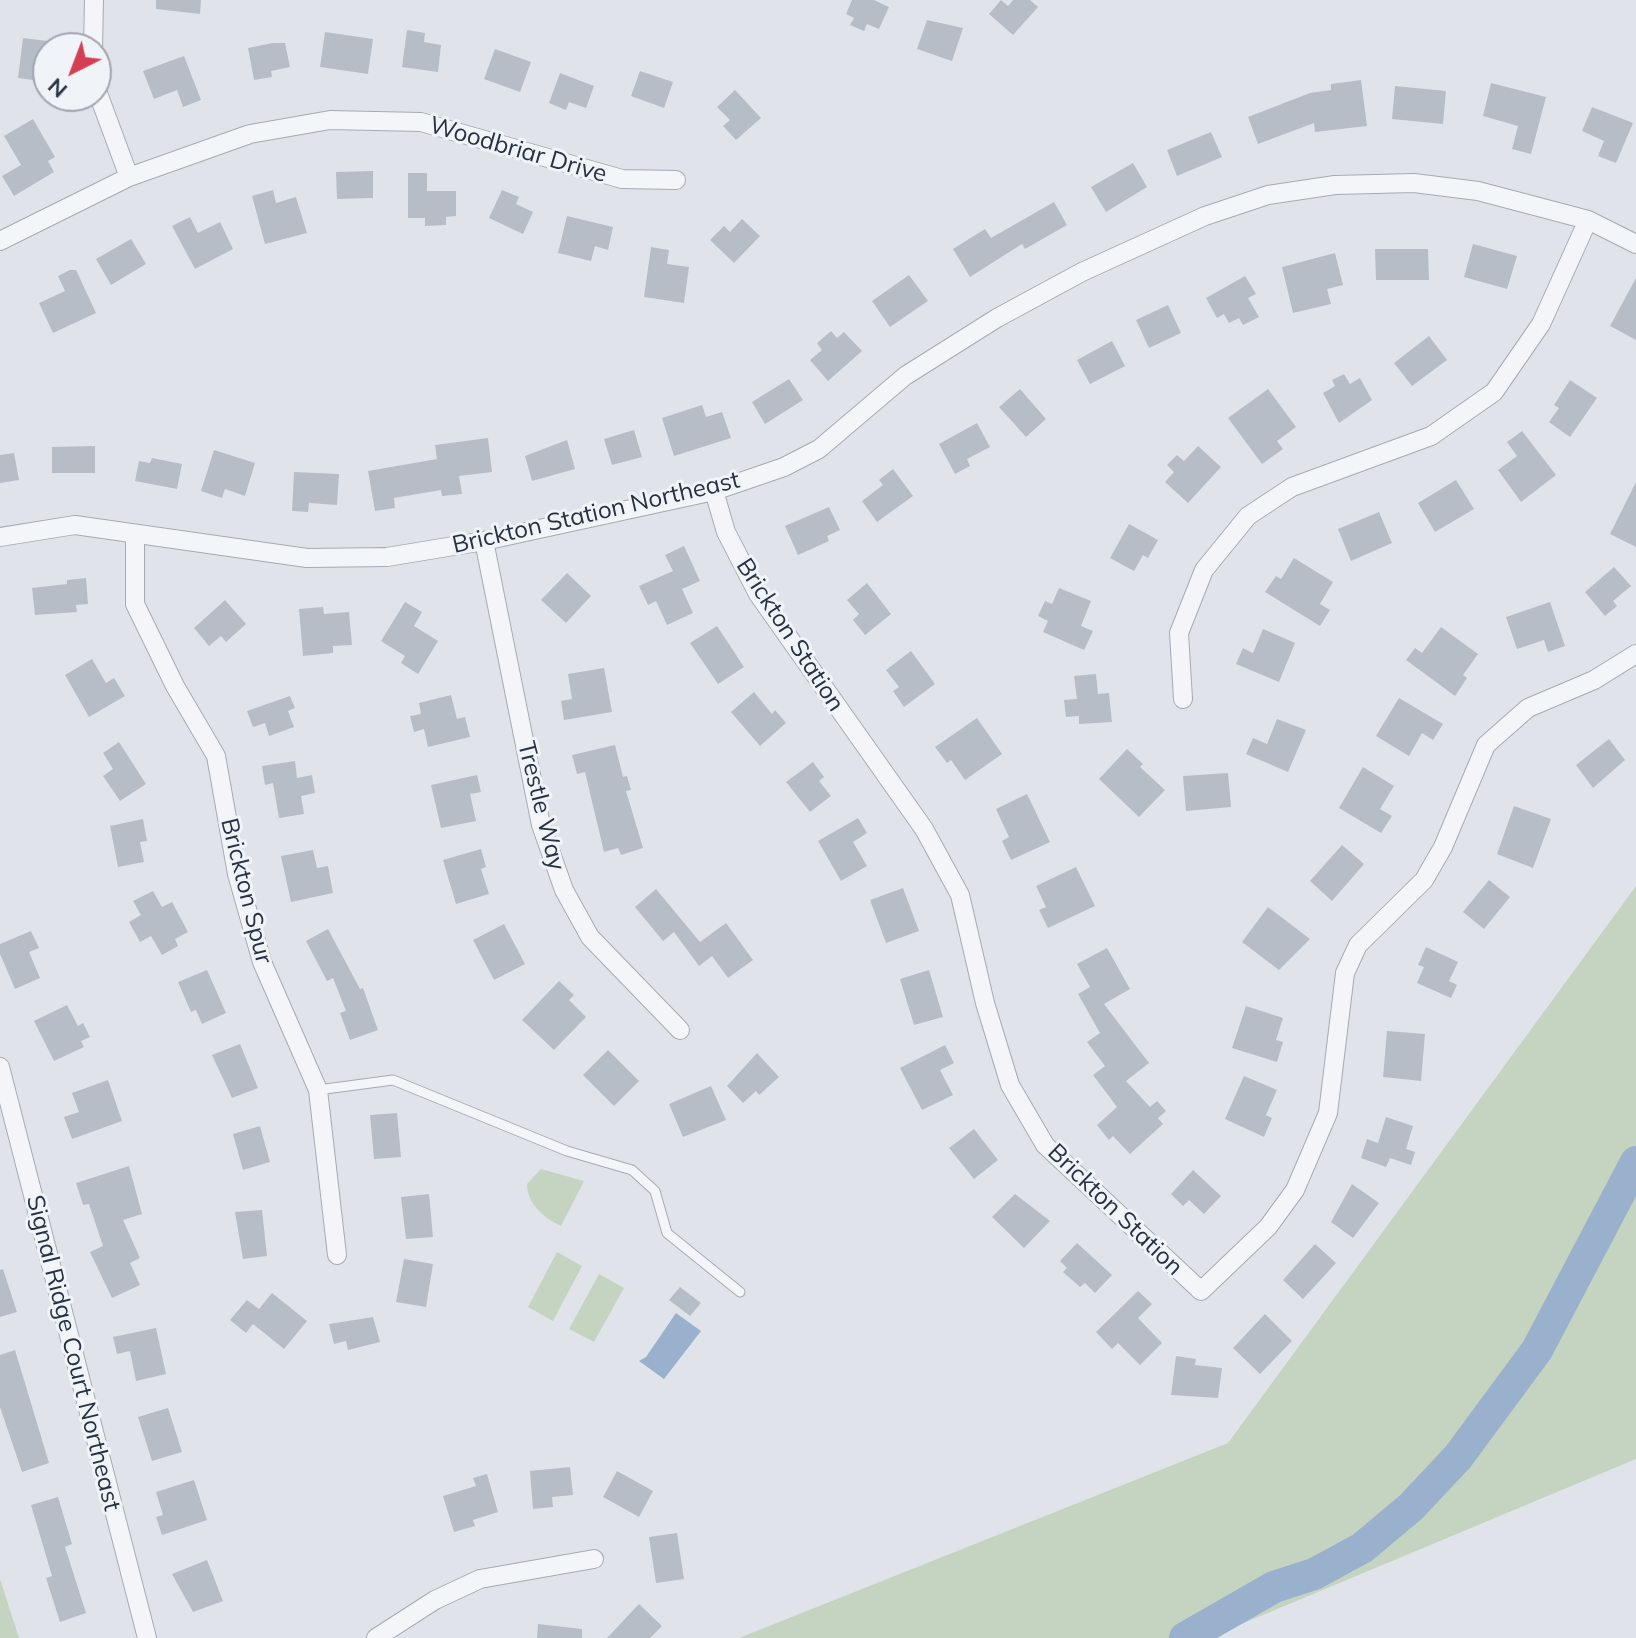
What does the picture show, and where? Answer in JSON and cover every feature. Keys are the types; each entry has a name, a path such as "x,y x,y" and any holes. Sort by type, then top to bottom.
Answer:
{"street":[{"path":"93,32 94,0"},
{"path":"105,112 129,177"},
{"name":"Woodbriar Drive","path":"0,241 129,177 250,134 330,120 421,122 622,179 676,180"},
{"name":"Brickton Station Northeast","path":"0,537 75,525 307,558 387,557 484,541 714,491 784,467 819,449 905,376 997,318 1082,272 1205,216 1268,195 1335,185 1414,183 1478,191 1588,220 1636,244"},
{"path":"1183,699 1179,633 1204,570 1248,516 1292,487 1431,436 1494,392 1541,324 1588,220"},
{"name":"Brickton Station","path":"714,491 726,532 758,594 924,829 960,895 985,1003 1010,1085 1045,1145 1201,1291 1268,1227 1295,1190 1328,1113 1345,973 1358,945 1424,880 1443,847 1486,745 1528,708 1594,680 1636,654"},
{"name":"Brickton Spur","path":"135,535 135,604 175,686 216,756 237,874 262,962 318,1090 337,1255"},
{"name":"Trestle Way","path":"484,541 541,825 564,890 590,937 680,1030"},
{"name":"Signal Ridge Court Northeast","path":"0,1067 147,1638"},
{"path":"376,1638 435,1600 480,1579 594,1559"}],"lane":[{"path":"318,1090 393,1080 567,1151 632,1170 655,1191 667,1233 740,1292"}],"green space":[{"path":"1636,886 1636,1459 1208,1638 739,1638 1228,1443"},
{"path":"541,1169 584,1181 561,1226 543,1214 530,1198 527,1184"},
{"path":"557,1252 582,1266 553,1321 528,1307"},
{"path":"599,1274 624,1288 594,1342 569,1329"},
{"path":"0,1579 19,1638 0,1638"}],"water":[{"path":"676,1313 701,1331 664,1379 639,1361 646,1357"}],"building":[{"path":"156,0 201,0 200,14 156,9"},
{"path":"852,0 874,0 889,7 879,29 867,24 864,31 850,25 854,18 846,14"},
{"path":"1001,0 1008,6 1013,0 1030,0 1038,7 1013,35 989,14"},
{"path":"927,20 963,28 952,61 917,49"},
{"path":"407,30 425,33 424,42 441,45 438,72 402,67"},
{"path":"325,32 373,39 368,74 320,67"},
{"path":"23,38 32,39 32,80 18,78"},
{"path":"285,43 290,67 271,71 272,77 254,80 248,48"},
{"path":"495,49 531,62 520,92 484,79"},
{"path":"184,56 201,100 183,107 177,90 154,99 143,71"},
{"path":"640,71 673,82 664,108 631,96"},
{"path":"560,73 594,86 586,108 569,102 566,110 549,103"},
{"path":"1361,80 1367,126 1315,132 1314,123 1258,144 1248,117 1310,93 1331,90 1331,84"},
{"path":"1491,83 1546,97 1531,154 1512,149 1518,126 1483,116"},
{"path":"1395,86 1446,91 1443,124 1392,119"},
{"path":"735,90 761,118 736,140 723,126 730,120 717,107"},
{"path":"1592,107 1633,123 1616,163 1598,156 1604,141 1582,131"},
{"path":"33,119 55,157 48,161 54,172 14,196 2,176 21,165 4,136"},
{"path":"1211,132 1222,157 1177,176 1167,150"},
{"path":"1133,163 1147,187 1106,212 1091,187"},
{"path":"373,171 373,198 337,199 336,172"},
{"path":"408,173 427,173 427,191 456,191 456,216 446,217 446,225 425,226 425,218 408,218"},
{"path":"273,190 276,203 296,197 307,233 265,244 252,196"},
{"path":"502,190 519,197 516,204 533,212 523,234 489,218"},
{"path":"1054,202 1067,225 1025,249 1022,244 970,277 953,249 985,229 991,238"},
{"path":"567,216 613,227 608,250 595,246 591,261 558,253"},
{"path":"190,217 198,233 220,222 233,249 195,269 172,226"},
{"path":"742,219 760,236 734,263 710,240 724,226 730,232"},
{"path":"131,239 146,264 111,285 96,259"},
{"path":"1473,244 1517,256 1507,289 1464,277"},
{"path":"651,247 669,250 667,264 689,267 684,303 644,297"},
{"path":"1375,249 1428,249 1429,280 1376,280"},
{"path":"1335,253 1343,285 1327,289 1331,304 1293,313 1282,267"},
{"path":"76,270 96,313 53,333 39,303 65,291 58,276"},
{"path":"909,275 928,301 890,327 872,301"},
{"path":"1245,276 1256,294 1248,298 1259,317 1243,325 1239,318 1229,323 1224,314 1217,318 1206,298"},
{"path":"1636,278 1636,340 1610,326"},
{"path":"1168,305 1181,333 1149,348 1136,320"},
{"path":"831,331 837,338 844,332 862,351 828,381 810,360 822,350 817,343"},
{"path":"1429,336 1447,360 1412,386 1394,363"},
{"path":"1112,341 1125,366 1090,384 1077,360"},
{"path":"1344,374 1350,384 1360,378 1372,400 1339,423 1323,393 1335,386 1332,380"},
{"path":"789,379 803,400 765,424 752,402"},
{"path":"1570,380 1597,398 1570,437 1549,422 1559,408 1554,405"},
{"path":"1020,389 1046,419 1026,437 999,407"},
{"path":"1268,389 1296,427 1277,441 1283,449 1262,464 1228,418"},
{"path":"702,405 706,417 722,412 731,438 674,456 662,418"},
{"path":"977,423 990,447 967,459 970,466 955,474 939,444"},
{"path":"634,430 642,457 612,465 604,439"},
{"path":"1522,431 1556,475 1521,502 1498,470 1517,456 1507,442"},
{"path":"488,438 492,472 459,476 462,494 442,496 441,490 394,498 395,508 375,511 368,471 437,459 435,445"},
{"path":"567,440 575,469 532,481 525,456"},
{"path":"95,446 95,473 52,473 52,447"},
{"path":"1198,446 1221,467 1188,503 1165,482 1174,472 1167,465 1177,455 1184,461"},
{"path":"214,450 255,463 245,496 225,489 222,498 201,491"},
{"path":"14,453 19,480 0,483 0,455"},
{"path":"152,458 182,464 177,489 135,481 139,461 150,463"},
{"path":"893,469 913,496 877,522 862,501 883,485 879,480"},
{"path":"294,472 339,474 337,505 309,503 308,512 292,511"},
{"path":"1456,480 1474,509 1435,532 1418,503"},
{"path":"1636,482 1636,547 1610,534"},
{"path":"829,507 840,530 827,536 829,541 798,555 785,526"},
{"path":"1379,512 1392,543 1351,561 1338,529"},
{"path":"1129,524 1158,540 1148,558 1143,555 1134,571 1110,558"},
{"path":"684,546 700,581 682,589 693,613 667,625 656,601 648,605 639,586 673,571 665,555"},
{"path":"1294,558 1333,582 1320,604 1330,610 1320,626 1265,592 1276,576 1281,579"},
{"path":"1614,567 1631,586 1613,601 1617,606 1605,616 1585,592"},
{"path":"567,573 591,596 566,623 541,600"},
{"path":"86,578 88,604 76,605 77,612 35,615 32,588 67,584 67,580"},
{"path":"867,583 891,614 865,635 853,620 859,614 847,600"},
{"path":"1059,588 1091,601 1081,626 1093,631 1084,650 1043,632 1048,621 1038,616 1045,601 1052,604"},
{"path":"225,600 246,624 226,642 221,636 209,646 194,628"},
{"path":"405,602 422,612 414,626 438,641 418,674 401,663 405,656 381,641"},
{"path":"1550,602 1565,646 1548,652 1544,640 1517,649 1506,617"},
{"path":"323,607 324,614 349,612 352,645 333,646 333,653 303,656 299,609"},
{"path":"717,626 744,667 718,684 690,643"},
{"path":"1441,627 1478,654 1463,675 1467,678 1455,696 1406,660 1415,648 1422,653"},
{"path":"1263,629 1295,643 1279,682 1236,664 1243,648 1253,653"},
{"path":"911,651 935,684 904,707 893,691 899,687 886,670"},
{"path":"92,659 106,683 114,678 125,696 89,717 65,675"},
{"path":"604,668 612,712 564,720 561,701 572,699 568,674"},
{"path":"1096,674 1098,694 1109,693 1112,722 1079,724 1079,716 1066,717 1064,700 1077,699 1074,676"},
{"path":"754,692 772,714 775,710 786,723 760,746 731,712"},
{"path":"451,695 457,719 465,717 470,737 428,747 424,729 414,732 410,716 421,714 419,703"},
{"path":"290,696 295,708 288,711 294,727 269,736 265,723 253,727 247,711"},
{"path":"1399,698 1443,724 1433,740 1422,733 1409,756 1376,736"},
{"path":"977,718 1002,754 965,780 951,760 947,763 935,747"},
{"path":"1277,719 1306,730 1288,772 1246,754 1253,738 1267,744"},
{"path":"1609,739 1625,760 1593,788 1576,765"},
{"path":"119,742 146,784 120,801 103,776 113,769 103,753"},
{"path":"615,745 623,777 627,776 631,790 626,791 643,848 621,855 618,848 604,852 585,772 577,774 572,755"},
{"path":"1127,749 1143,764 1140,767 1165,790 1139,817 1099,779"},
{"path":"295,761 297,778 312,775 315,793 301,796 304,814 279,818 273,783 265,785 262,766"},
{"path":"813,762 824,777 819,781 831,796 810,812 786,782"},
{"path":"1363,767 1394,786 1380,809 1392,816 1381,833 1339,808"},
{"path":"1228,773 1231,807 1186,811 1183,776"},
{"path":"477,775 481,792 470,794 476,821 441,828 431,785"},
{"path":"1027,794 1050,842 1011,860 1002,841 1009,837 996,809"},
{"path":"1514,806 1551,819 1533,868 1497,854"},
{"path":"858,818 867,833 853,842 867,866 841,881 818,841"},
{"path":"143,819 147,841 140,842 144,862 118,867 110,826"},
{"path":"1342,845 1364,864 1332,901 1310,881"},
{"path":"481,849 486,867 481,869 489,894 456,904 443,860"},
{"path":"313,850 317,868 328,866 333,893 291,902 281,856"},
{"path":"1076,867 1095,906 1048,928 1039,910 1046,907 1036,886"},
{"path":"1489,880 1510,897 1484,929 1463,912"},
{"path":"903,888 919,931 886,943 870,900"},
{"path":"656,889 700,942 726,923 753,960 728,978 712,956 699,966 674,932 663,941 635,907"},
{"path":"153,891 162,907 172,902 188,932 175,939 178,946 162,955 151,936 140,942 129,922 141,915 133,901"},
{"path":"1268,907 1310,939 1279,970 1242,942"},
{"path":"504,924 525,964 494,980 473,940"},
{"path":"328,929 360,989 363,988 378,1030 350,1040 340,1013 346,1011 333,978 327,981 306,941"},
{"path":"31,931 39,948 29,952 40,978 15,989 0,954 0,944"},
{"path":"1426,947 1458,962 1449,981 1457,985 1451,998 1417,983 1424,967 1418,965"},
{"path":"1107,948 1130,989 1104,1004 1149,1063 1126,1081 1150,1107 1157,1101 1166,1111 1158,1118 1163,1124 1130,1154 1113,1136 1109,1140 1097,1125 1117,1107 1093,1075 1105,1066 1087,1042 1100,1033 1078,994 1090,987 1077,964"},
{"path":"207,970 226,1013 202,1024 196,1010 191,1012 178,982"},
{"path":"929,970 943,1017 914,1025 900,979"},
{"path":"559,981 574,995 569,1000 586,1017 554,1050 522,1020"},
{"path":"67,1005 78,1026 83,1023 90,1037 81,1041 84,1047 54,1061 34,1021"},
{"path":"1246,1006 1283,1018 1276,1040 1283,1042 1277,1062 1232,1048"},
{"path":"1387,1031 1425,1034 1421,1081 1383,1077"},
{"path":"240,1044 258,1088 232,1098 212,1055"},
{"path":"945,1045 954,1063 940,1070 953,1095 922,1110 900,1068"},
{"path":"608,1050 639,1081 614,1106 583,1075"},
{"path":"757,1053 779,1077 759,1095 756,1091 743,1103 727,1086"},
{"path":"1244,1076 1277,1090 1266,1115 1272,1118 1264,1137 1225,1119"},
{"path":"108,1080 122,1121 72,1139 64,1117 79,1112 72,1093"},
{"path":"711,1086 726,1120 683,1137 669,1104"},
{"path":"397,1113 401,1157 374,1159 370,1115"},
{"path":"1386,1117 1413,1126 1406,1149 1415,1152 1411,1165 1390,1158 1386,1167 1361,1158 1367,1139 1378,1143"},
{"path":"260,1126 270,1162 243,1170 233,1134"},
{"path":"974,1129 998,1160 974,1179 949,1148"},
{"path":"129,1166 142,1214 123,1220 140,1258 130,1263 140,1285 112,1298 90,1252 103,1246 89,1204 83,1205 76,1183"},
{"path":"1193,1170 1221,1196 1204,1214 1189,1200 1183,1206 1171,1194"},
{"path":"1352,1184 1379,1203 1353,1238 1331,1222"},
{"path":"429,1194 433,1237 406,1239 401,1197"},
{"path":"1015,1194 1050,1221 1024,1248 992,1217"},
{"path":"262,1210 267,1256 243,1259 235,1212"},
{"path":"1077,1243 1112,1275 1095,1293 1085,1283 1080,1287 1063,1272 1067,1268 1060,1261"},
{"path":"1315,1244 1336,1263 1303,1299 1283,1280"},
{"path":"404,1259 433,1264 426,1307 396,1302"},
{"path":"3,1269 17,1312 0,1317 0,1270"},
{"path":"680,1287 701,1303 690,1316 669,1300"},
{"path":"1138,1291 1152,1304 1138,1318 1162,1343 1140,1365 1118,1343 1112,1349 1096,1332"},
{"path":"272,1293 307,1321 284,1349 253,1324 246,1333 230,1320 247,1300 259,1309"},
{"path":"1265,1314 1292,1341 1260,1374 1233,1348"},
{"path":"373,1317 380,1342 348,1350 346,1341 334,1344 329,1324"},
{"path":"156,1328 166,1374 136,1381 130,1351 117,1354 113,1337"},
{"path":"15,1350 49,1463 22,1472 0,1407 0,1355"},
{"path":"1176,1356 1196,1359 1195,1365 1222,1368 1218,1398 1171,1395"},
{"path":"168,1408 182,1452 152,1461 138,1417"},
{"path":"570,1467 573,1495 552,1497 553,1507 533,1509 530,1471"},
{"path":"617,1471 653,1491 639,1517 603,1497"},
{"path":"487,1474 498,1512 473,1520 475,1526 454,1532 443,1496 476,1486 473,1478"},
{"path":"194,1480 207,1520 162,1535 156,1517 163,1515 156,1492"},
{"path":"58,1497 72,1544 65,1547 86,1613 60,1622 46,1578 52,1576 31,1505"},
{"path":"677,1533 684,1579 656,1583 649,1537"},
{"path":"207,1560 223,1601 193,1612 172,1574"},
{"path":"639,1604 662,1626 650,1638 607,1638"},
{"path":"538,1624 582,1629 582,1638 537,1638"}],"waterway":[{"path":"1185,1638 1274,1587 1314,1574 1362,1548 1411,1507 1458,1457 1537,1350 1636,1162"}]}
